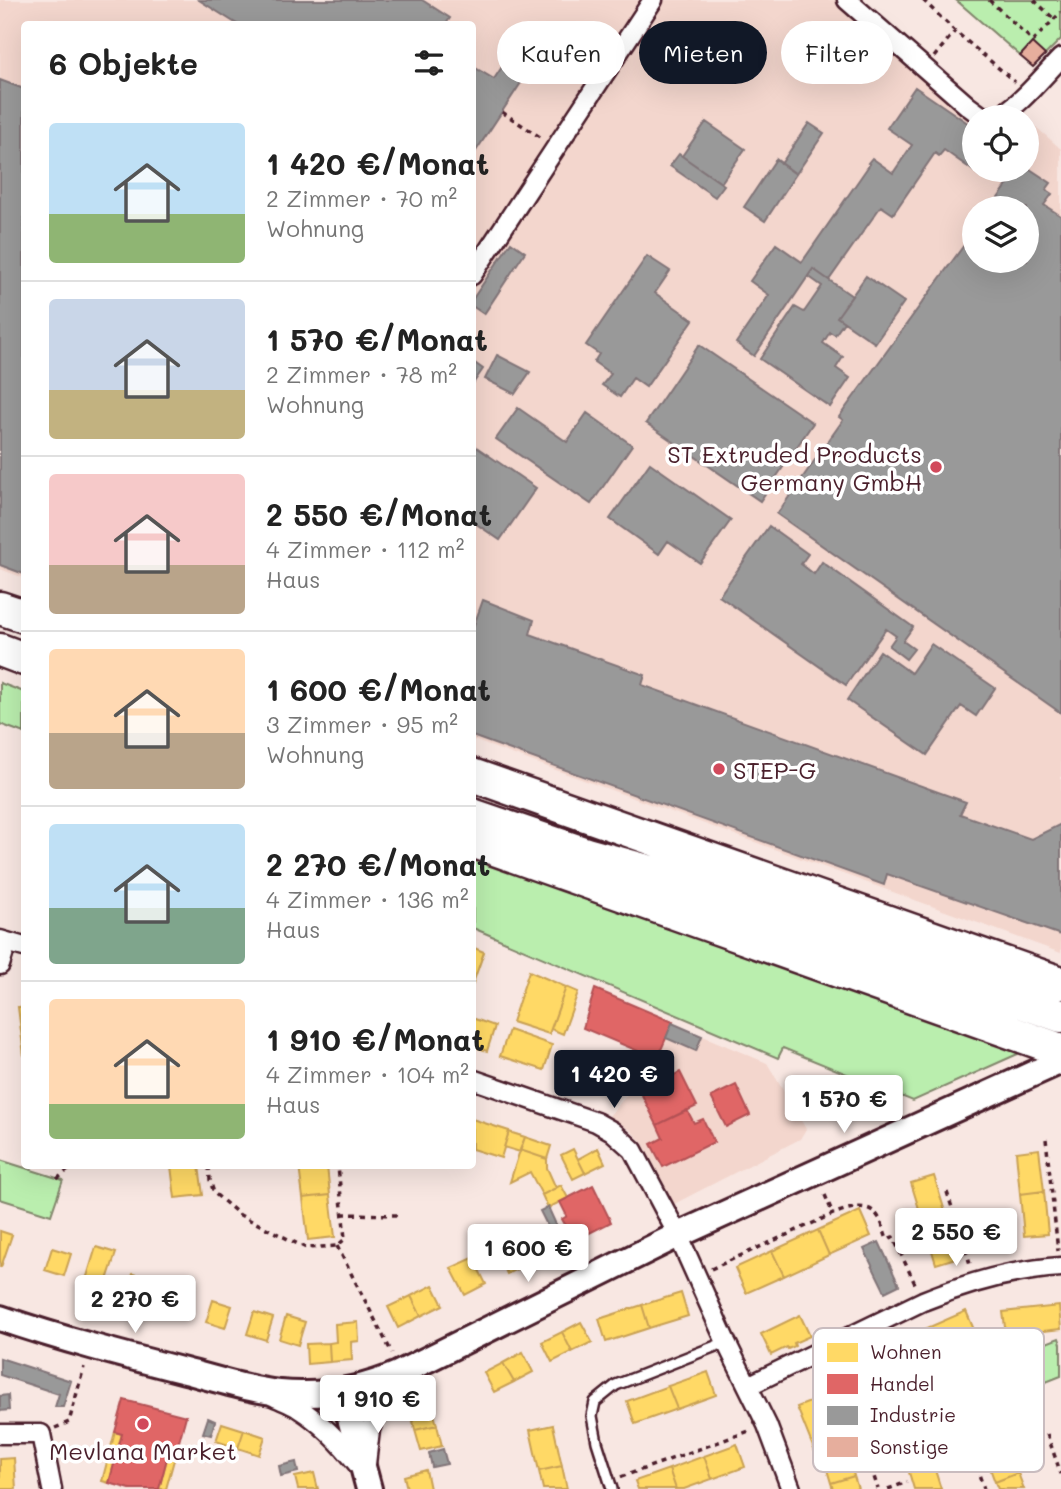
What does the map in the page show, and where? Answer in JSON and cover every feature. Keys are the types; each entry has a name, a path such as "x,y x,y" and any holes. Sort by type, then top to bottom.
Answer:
{"highway":[{"path":"0,608 21,615"},
{"path":"0,650 21,658"},
{"path":"0,668 21,675"},
{"path":"476,776 1061,983"},
{"path":"476,816 586,854 671,878 1061,1016"},
{"path":"476,842 1061,1050"},
{"path":"586,854 615,870 810,939 932,991 1061,1040"}],"street":[{"path":"476,269 653,0"},
{"path":"846,0 967,105"},
{"path":"1014,105 1061,58"},
{"path":"0,965 10,943"},
{"path":"0,1318 124,1355 259,1390 302,1395 343,1392 375,1384 396,1365 1061,1061"},
{"path":"476,1080 596,1122 612,1131 633,1150 678,1235 767,1425 791,1489"},
{"path":"867,1328 923,1301 976,1282 1008,1274 1060,1267"},
{"path":"748,1385 813,1354"},
{"path":"367,1482 370,1430 396,1365"},
{"path":"259,1390 297,1407 323,1427 343,1445 367,1482"},
{"path":"343,1392 367,1482"},
{"path":"0,1434 41,1434 52,1489"}],"lane":[{"path":"610,1485 592,1416 595,1402 616,1385 726,1342"}],"path":[{"path":"923,0 955,31 1028,92"},
{"path":"989,0 1033,41 1061,12"},
{"path":"1034,0 1054,19"},
{"path":"928,71 937,52 955,31"},
{"path":"502,111 557,148"},
{"path":"1046,1139 1060,1267"},
{"path":"57,1179 69,1169"},
{"path":"209,1169 214,1193 240,1215 306,1248 337,1246 345,1239 338,1169"},
{"path":"947,1192 976,1282"},
{"path":"825,1195 833,1214"},
{"path":"697,1275 833,1214 863,1207 874,1211 887,1239 893,1237 923,1301"},
{"path":"342,1214 398,1215"},
{"path":"337,1246 396,1365"},
{"path":"41,1434 69,1422 84,1367"},
{"path":"610,1485 767,1425"},
{"path":"1046,1434 1061,1474"},
{"path":"873,1472 878,1489"},
{"path":"978,1472 984,1489"},
{"path":"888,1489 907,1482"}],"shaded area":[{"path":"0,0 859,0 884,21 781,21 781,84 893,84 893,29 983,105 962,105 962,182 1039,182 1039,130 1061,149 1061,953 476,741 476,21 21,21 21,577 0,569"},
{"path":"1004,97 1012,105 995,105"},
{"path":"672,1023 767,1063 806,1129 800,1139 674,1204 642,1142 609,1116 657,1059"}],"green space":[{"path":"956,0 1061,0 1061,39 1033,67"},
{"path":"0,683 21,691 21,732 0,724"},
{"path":"476,859 718,945 794,968 1020,1053 913,1101 783,1048 778,1058 476,929"},
{"path":"0,1160 21,1167 21,1169 63,1180 51,1215 0,1199"},
{"path":"1059,1338 1061,1376 1044,1383 1044,1344"}],"building: Wohnen":[{"path":"476,949 484,952 476,975"},
{"path":"529,971 566,987 549,1034 512,1022"},
{"path":"566,987 578,992 563,1034 551,1029"},
{"path":"18,1007 21,1007 21,1032"},
{"path":"476,1019 495,1026 487,1051 476,1047"},
{"path":"509,1030 552,1045 544,1070 500,1056"},
{"path":"574,1052 608,1063 600,1089 566,1077"},
{"path":"476,1120 509,1131 501,1158 476,1150"},
{"path":"509,1132 525,1137 520,1152 504,1147"},
{"path":"525,1137 551,1146 547,1159 520,1150"},
{"path":"598,1148 605,1163 585,1173 578,1159"},
{"path":"573,1149 585,1173 573,1179 561,1155"},
{"path":"1039,1149 1044,1191 1020,1194 1016,1152"},
{"path":"520,1150 547,1159 547,1168 556,1188 542,1195 530,1172 510,1182"},
{"path":"171,1169 199,1169 203,1195 175,1198"},
{"path":"299,1169 327,1169 330,1195 303,1198"},
{"path":"934,1176 947,1218 924,1225 911,1183"},
{"path":"561,1185 568,1198 548,1208 542,1195"},
{"path":"1044,1191 1048,1234 1024,1236 1020,1194"},
{"path":"330,1195 335,1237 308,1240 303,1198"},
{"path":"860,1211 871,1236 829,1255 818,1230"},
{"path":"947,1218 959,1257 936,1264 924,1225"},
{"path":"818,1230 829,1255 784,1276 772,1251"},
{"path":"0,1231 12,1235 1,1267 0,1267"},
{"path":"542,1231 553,1251 530,1262 520,1242"},
{"path":"520,1242 530,1262 507,1274 497,1253"},
{"path":"96,1247 116,1253 104,1289 85,1283"},
{"path":"52,1248 71,1254 64,1276 45,1270"},
{"path":"772,1251 784,1276 746,1293 735,1268"},
{"path":"473,1258 486,1284 465,1295 451,1268"},
{"path":"133,1274 151,1280 144,1302 126,1296"},
{"path":"433,1285 443,1305 421,1316 411,1296"},
{"path":"174,1287 193,1293 185,1315 166,1309"},
{"path":"681,1293 688,1316 649,1328 642,1305"},
{"path":"411,1296 421,1316 398,1328 388,1307"},
{"path":"213,1300 232,1306 225,1328 206,1322"},
{"path":"642,1305 649,1328 606,1342 599,1319"},
{"path":"1059,1306 1061,1329 1044,1331 1044,1328 1005,1328 1003,1312"},
{"path":"966,1311 973,1328 927,1328"},
{"path":"254,1312 273,1318 266,1340 247,1334"},
{"path":"800,1315 810,1336 794,1343 795,1346 771,1355 761,1334"},
{"path":"286,1316 305,1322 298,1345 279,1339"},
{"path":"358,1322 359,1341 351,1342 352,1360 330,1362 329,1343 336,1342 335,1324"},
{"path":"581,1322 592,1342 572,1352 562,1332"},
{"path":"562,1332 572,1352 552,1362 542,1342"},
{"path":"329,1343 330,1362 307,1364 306,1344"},
{"path":"523,1352 533,1372 514,1382 503,1363"},
{"path":"503,1363 514,1382 494,1392 484,1373"},
{"path":"708,1372 716,1395 677,1409 668,1386"},
{"path":"668,1386 677,1409 635,1424 627,1401"},
{"path":"813,1401 813,1447 797,1407"},
{"path":"431,1403 437,1425 415,1430 410,1408"},
{"path":"222,1423 244,1430 238,1448 216,1441"},
{"path":"437,1425 442,1446 421,1451 415,1430"},
{"path":"553,1425 562,1466 539,1471 530,1430"},
{"path":"244,1430 265,1437 259,1455 238,1448"},
{"path":"115,1432 122,1434 109,1483 102,1481"},
{"path":"737,1444 745,1467 712,1479 704,1456"},
{"path":"170,1447 177,1449 166,1489 159,1489"},
{"path":"704,1456 712,1479 684,1489 676,1489 669,1469"},
{"path":"14,1458 16,1489 0,1489 0,1459"},
{"path":"562,1466 567,1489 543,1489 539,1471"},
{"path":"669,1469 676,1489 638,1489 635,1481"},
{"path":"426,1470 430,1489 407,1489 404,1476"},
{"path":"828,1472 853,1472 854,1476 831,1483"},
{"path":"909,1472 936,1472 941,1489 914,1489"},
{"path":"991,1472 1018,1472 1018,1473 995,1482"},
{"path":"314,1473 318,1489 298,1489 295,1477"},
{"path":"1018,1473 1024,1489 998,1489 995,1482"},
{"path":"854,1476 858,1489 833,1489 831,1483"}],"building: Handel":[{"path":"595,989 673,1022 657,1059 583,1028"},
{"path":"680,1072 697,1106 657,1125 642,1095 647,1088"},
{"path":"736,1085 750,1115 726,1127 711,1097"},
{"path":"687,1110 694,1123 703,1119 714,1142 663,1167 651,1144 663,1138 657,1125"},
{"path":"593,1185 611,1222 574,1241 562,1219 567,1216 560,1202"},
{"path":"124,1400 186,1416 177,1449 170,1447 159,1489 130,1489 109,1483 122,1434 115,1432"}],"building: Industrie":[{"path":"199,0 422,0 450,18 448,21 232,21"},
{"path":"476,68 494,79 497,74 497,84 520,84 476,151"},
{"path":"0,80 21,88 21,573 0,565"},
{"path":"915,87 962,119 962,163 944,150 939,156 935,153 893,214 881,206 829,280 813,269 754,356 736,343 769,295 750,281 776,244 802,262 872,158 893,173 912,145 887,128"},
{"path":"706,122 745,149 721,183 682,156"},
{"path":"809,123 824,133 796,174 781,164"},
{"path":"679,154 724,185 715,197 670,166"},
{"path":"776,159 796,174 765,221 744,207"},
{"name":"ST Extruded Products Germany GmbH","path":"1039,175 1051,183 1046,190 1052,194 1044,205 1061,216 1061,713 777,514 843,420 839,417 962,248 962,273 1039,273 1039,196 1000,196 1009,182 1039,182"},
{"path":"511,242 525,252 484,314 476,309 476,294"},
{"path":"647,256 670,271 655,293 693,320 646,387 633,378 620,397 602,385 611,374 594,362 599,354 586,345"},
{"path":"813,269 852,296 837,317 844,322 835,335 830,332 823,343 843,357 836,368 850,378 830,407 760,359 795,307 804,312 822,286 808,276"},
{"path":"866,276 904,302 875,343 837,317"},
{"path":"699,345 813,423 760,501 646,423"},
{"path":"497,355 530,372 515,394 485,379"},
{"path":"476,364 483,369 476,379"},
{"path":"518,408 567,442 587,413 632,445 591,504 496,439"},
{"path":"476,447 536,488 500,540 476,524"},
{"path":"650,463 731,520 700,563 668,541 659,554 610,519"},
{"path":"769,526 808,554 801,564 814,574 822,562 913,627 903,641 914,649 906,659 889,646 896,636 886,629 846,685 719,596"},
{"name":"STEP-G","path":"483,600 534,620 530,634 645,675 642,685 966,802 960,814 1031,839 1061,824 1061,935 887,874 884,885 476,737 476,619"},
{"path":"931,644 995,688 976,716 961,706 927,755 847,700 880,651 911,673"},
{"path":"672,1023 702,1036 696,1051 666,1038"},
{"path":"548,1207 558,1229 551,1233 540,1211"},
{"path":"879,1242 899,1285 885,1292 864,1249"},
{"path":"0,1358 71,1381 63,1407 55,1407 59,1394 0,1375"},
{"path":"8,1395 9,1410 0,1411 0,1396"},
{"path":"208,1418 215,1421 211,1435 203,1433"},
{"path":"443,1449 447,1464 432,1467 429,1453"},
{"path":"296,1462 298,1472 281,1476 279,1466"}],"building: Sonstige":[{"path":"1032,43 1045,55 1033,67 1020,56"}],"place":[{"name":"ST Extruded Products Germany GmbH","path":"936,467"},
{"name":"STEP-G","path":"719,769"},
{"name":"Mevlana Market","path":"143,1424"}]}
